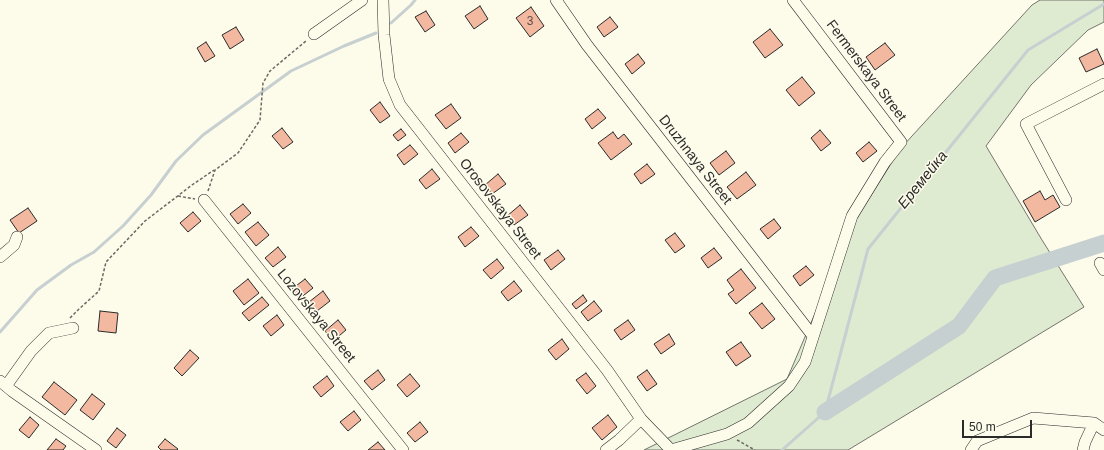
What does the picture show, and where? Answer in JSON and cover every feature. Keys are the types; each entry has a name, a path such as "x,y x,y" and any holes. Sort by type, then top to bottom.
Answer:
{"street":[{"path":"314,34 362,0"},
{"name":"Orosovskaya Street","path":"383,0 384,35 389,79 400,105 607,370 640,418 670,450"},
{"name":"Druzhnaya Street","path":"556,0 587,45 813,336"},
{"name":"Fermerskaya Street","path":"793,0 901,142 885,162 852,216 813,336"},
{"path":"1066,200 1026,124 1104,84"},
{"name":"Lozovskaya Street","path":"204,200 403,450"},
{"path":"0,257 14,245 17,237"},
{"path":"73,328 49,333 31,351 3,384 96,450"},
{"path":"670,450 727,434 748,423 789,386 805,362 813,336"},
{"path":"606,450 619,440 640,418"},
{"path":"971,450 977,441 1032,418 1094,423 1104,430"},
{"path":"1084,450 1085,442 1094,423"}],"path":[{"path":"58,332 79,309 99,292 106,262 145,221 238,153 260,120 263,83 270,72 314,34"},
{"path":"178,196 204,200 215,170"},
{"path":"727,434 755,450"}],"green space":[{"path":"1040,0 1104,0 1104,22 1088,30 1031,85 986,146 1084,307 848,450 644,450 787,379 854,222 901,148 1032,5"}],"building":[{"path":"480,6 488,19 474,29 465,16"},
{"path":"531,7 544,26 530,37 516,18"},
{"path":"426,11 435,25 425,32 415,17"},
{"path":"610,17 618,27 604,37 597,27"},
{"path":"236,27 244,40 230,49 222,35"},
{"path":"770,29 783,45 765,58 753,42"},
{"path":"206,42 215,56 205,62 197,48"},
{"path":"885,43 895,55 875,70 866,57"},
{"path":"1097,49 1104,64 1086,72 1079,58"},
{"path":"638,54 645,63 632,74 625,64"},
{"path":"802,77 815,93 799,106 786,90"},
{"path":"380,102 390,116 380,123 370,110"},
{"path":"451,104 461,118 446,129 435,115"},
{"path":"598,109 606,118 592,129 585,119"},
{"path":"282,128 293,142 283,149 272,136"},
{"path":"401,129 406,135 398,141 393,135"},
{"path":"820,130 831,143 821,151 811,138"},
{"path":"613,132 618,139 624,134 632,144 611,160 598,143"},
{"path":"461,133 469,142 455,153 448,143"},
{"path":"869,142 877,151 863,162 856,153"},
{"path":"410,145 418,154 404,165 397,155"},
{"path":"726,151 735,163 719,175 710,163"},
{"path":"647,164 655,174 641,184 634,174"},
{"path":"432,169 440,179 426,189 419,180"},
{"path":"746,172 756,185 737,199 727,187"},
{"path":"498,174 506,184 492,194 485,185"},
{"path":"1040,191 1045,200 1053,195 1060,207 1035,222 1023,201"},
{"path":"243,204 251,213 238,224 230,214"},
{"path":"520,205 528,215 514,225 507,216"},
{"path":"28,208 37,221 19,233 10,220"},
{"path":"193,212 201,221 188,232 180,223"},
{"path":"774,219 781,228 768,239 760,229"},
{"path":"258,222 269,235 256,246 245,232"},
{"path":"471,227 479,236 465,247 458,237"},
{"path":"675,233 685,246 675,253 665,240"},
{"path":"278,247 286,257 273,267 265,258"},
{"path":"714,248 722,258 708,268 701,258"},
{"path":"558,250 565,259 551,270 544,260"},
{"path":"497,259 504,268 491,279 483,270"},
{"path":"806,266 814,275 800,286 793,276"},
{"path":"741,269 756,288 736,304 728,294 734,290 727,280"},
{"path":"248,279 259,293 244,305 233,291"},
{"path":"305,279 313,288 299,299 292,289"},
{"path":"514,281 522,291 508,301 501,292"},
{"path":"323,291 330,301 317,311 309,302"},
{"path":"583,295 587,301 576,309 572,304"},
{"path":"262,297 269,305 249,321 242,313"},
{"path":"594,301 602,311 588,321 581,312"},
{"path":"762,303 775,319 762,329 749,313"},
{"path":"100,311 118,313 116,333 98,331"},
{"path":"277,315 284,325 271,336 263,326"},
{"path":"338,320 346,330 333,341 325,331"},
{"path":"628,320 635,330 621,340 614,330"},
{"path":"669,334 675,344 661,354 654,344"},
{"path":"562,339 569,349 556,360 548,350"},
{"path":"741,342 751,356 736,366 726,352"},
{"path":"190,350 199,358 182,376 174,368"},
{"path":"378,370 385,380 372,390 364,381"},
{"path":"647,370 657,384 647,391 637,377"},
{"path":"586,373 596,386 587,394 576,380"},
{"path":"410,374 420,386 407,397 397,385"},
{"path":"327,376 334,386 321,397 313,387"},
{"path":"54,382 77,400 65,415 42,397"},
{"path":"92,394 105,404 93,420 80,410"},
{"path":"354,411 361,420 348,431 340,422"},
{"path":"608,415 617,427 602,440 592,428"},
{"path":"30,417 39,425 29,438 19,430"},
{"path":"420,422 428,432 415,442 407,433"},
{"path":"117,428 126,435 116,448 107,441"},
{"path":"56,439 66,446 63,450 47,450"},
{"path":"165,439 178,449 161,450 158,447"},
{"path":"378,442 385,450 368,450"}],"waterway":[{"path":"391,23 415,0"},
{"name":"Еремейка","path":"782,450 825,412 868,249 1028,50 1104,4"},
{"path":"0,332 37,290 71,265 94,252 123,226 151,195 176,161 203,135 291,71 376,33"},
{"name":"Еремейка","path":"825,412 959,326 995,278 1104,243"}]}
